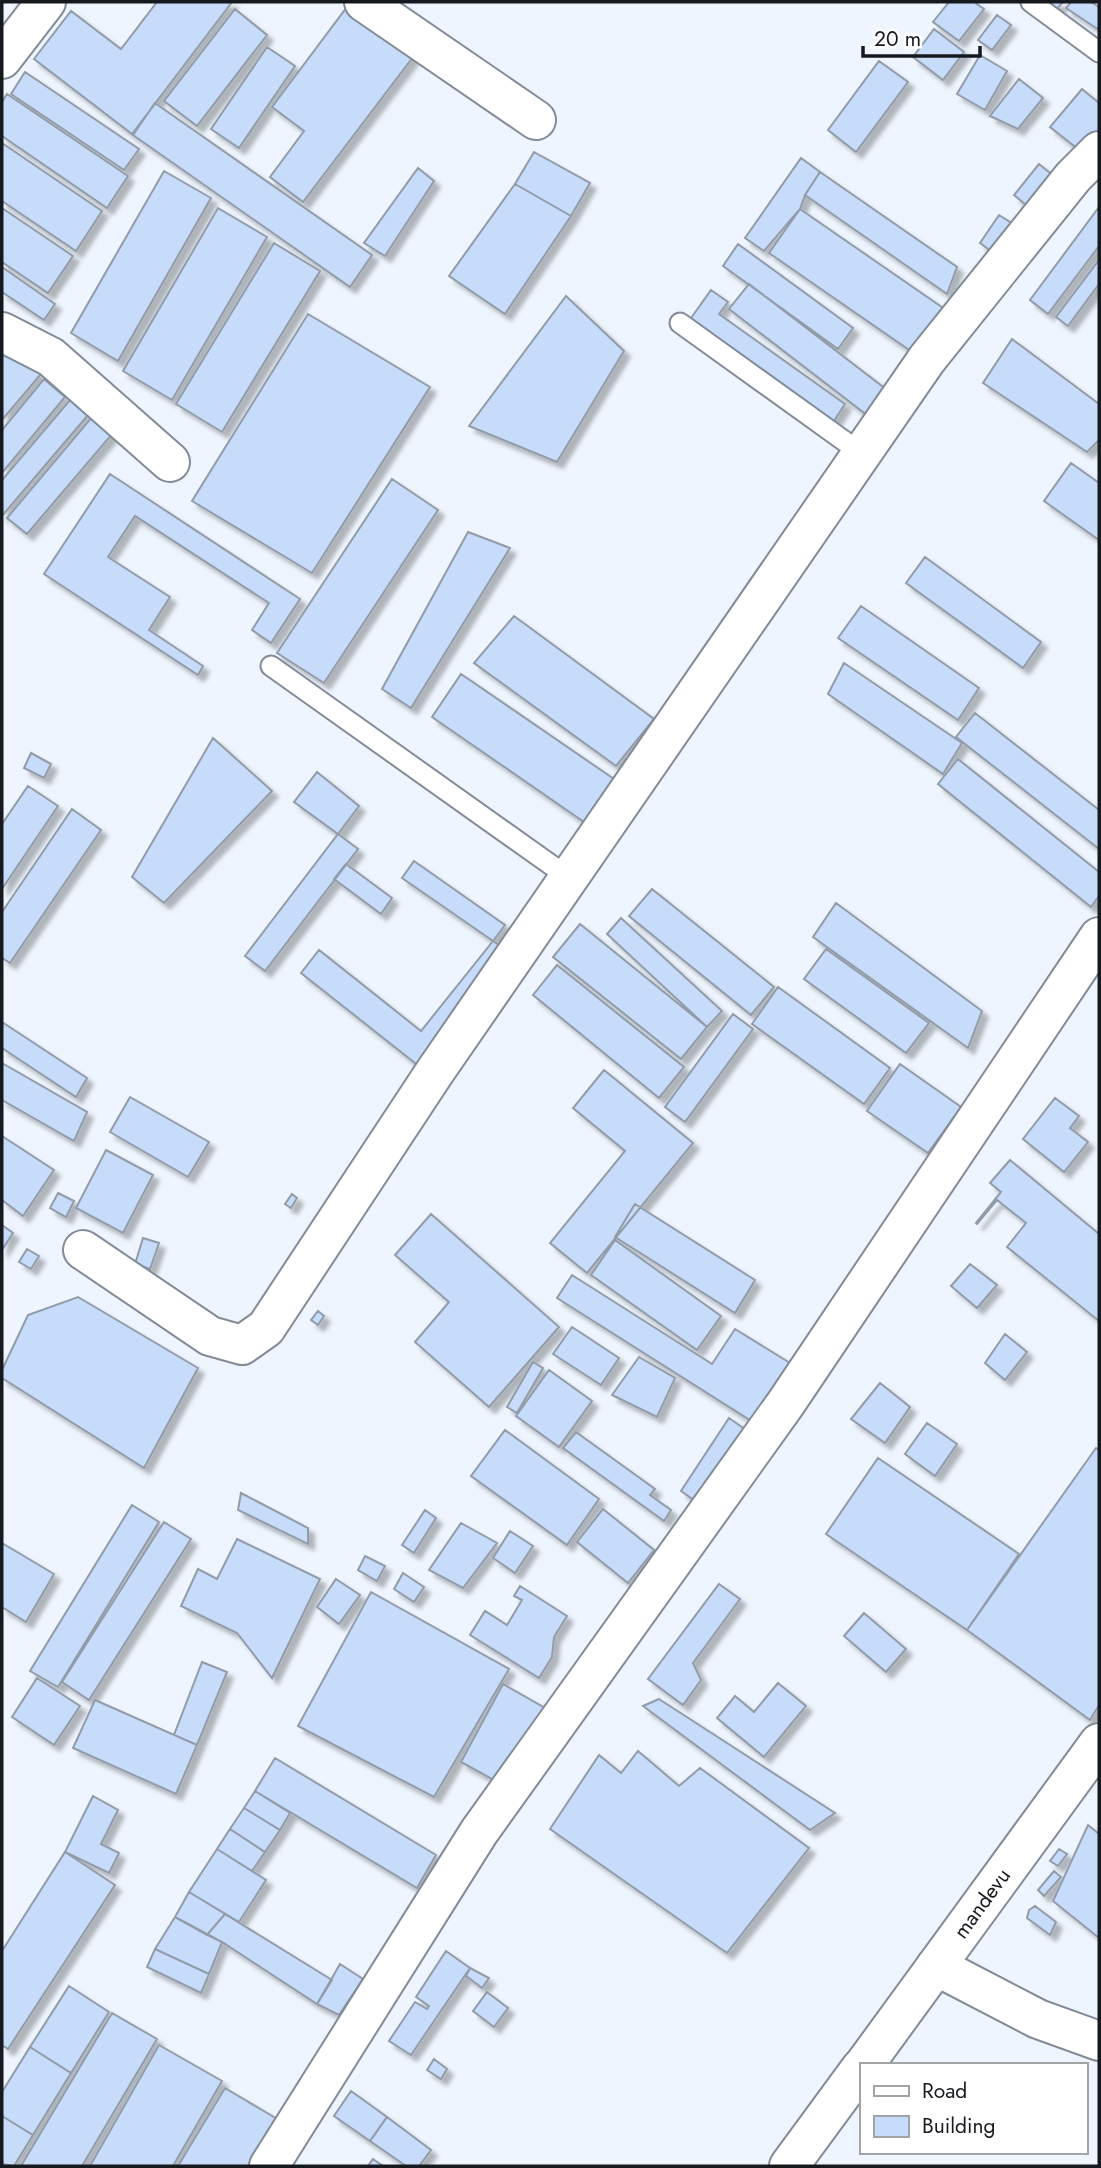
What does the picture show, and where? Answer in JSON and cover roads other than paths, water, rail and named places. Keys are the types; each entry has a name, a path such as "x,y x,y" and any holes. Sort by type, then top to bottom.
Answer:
{"street":[{"path":"2,59 46,2"},
{"path":"363,2 536,120"},
{"path":"83,1250 210,1336 242,1345 265,1328 434,1073 927,359 1073,177 1099,151"},
{"path":"2,332 51,357 170,462"},
{"path":"269,2166 479,1832 786,1403 1099,937"},
{"name":"mandevu","path":"864,2063 1099,1743"},
{"path":"936,1966 1038,2019 1099,2041"},
{"name":"mandevu","path":"789,2166 860,2069"}],"lane":[{"path":"1031,2 1099,52"},
{"path":"680,323 861,453"},
{"path":"271,666 568,877"}]}
